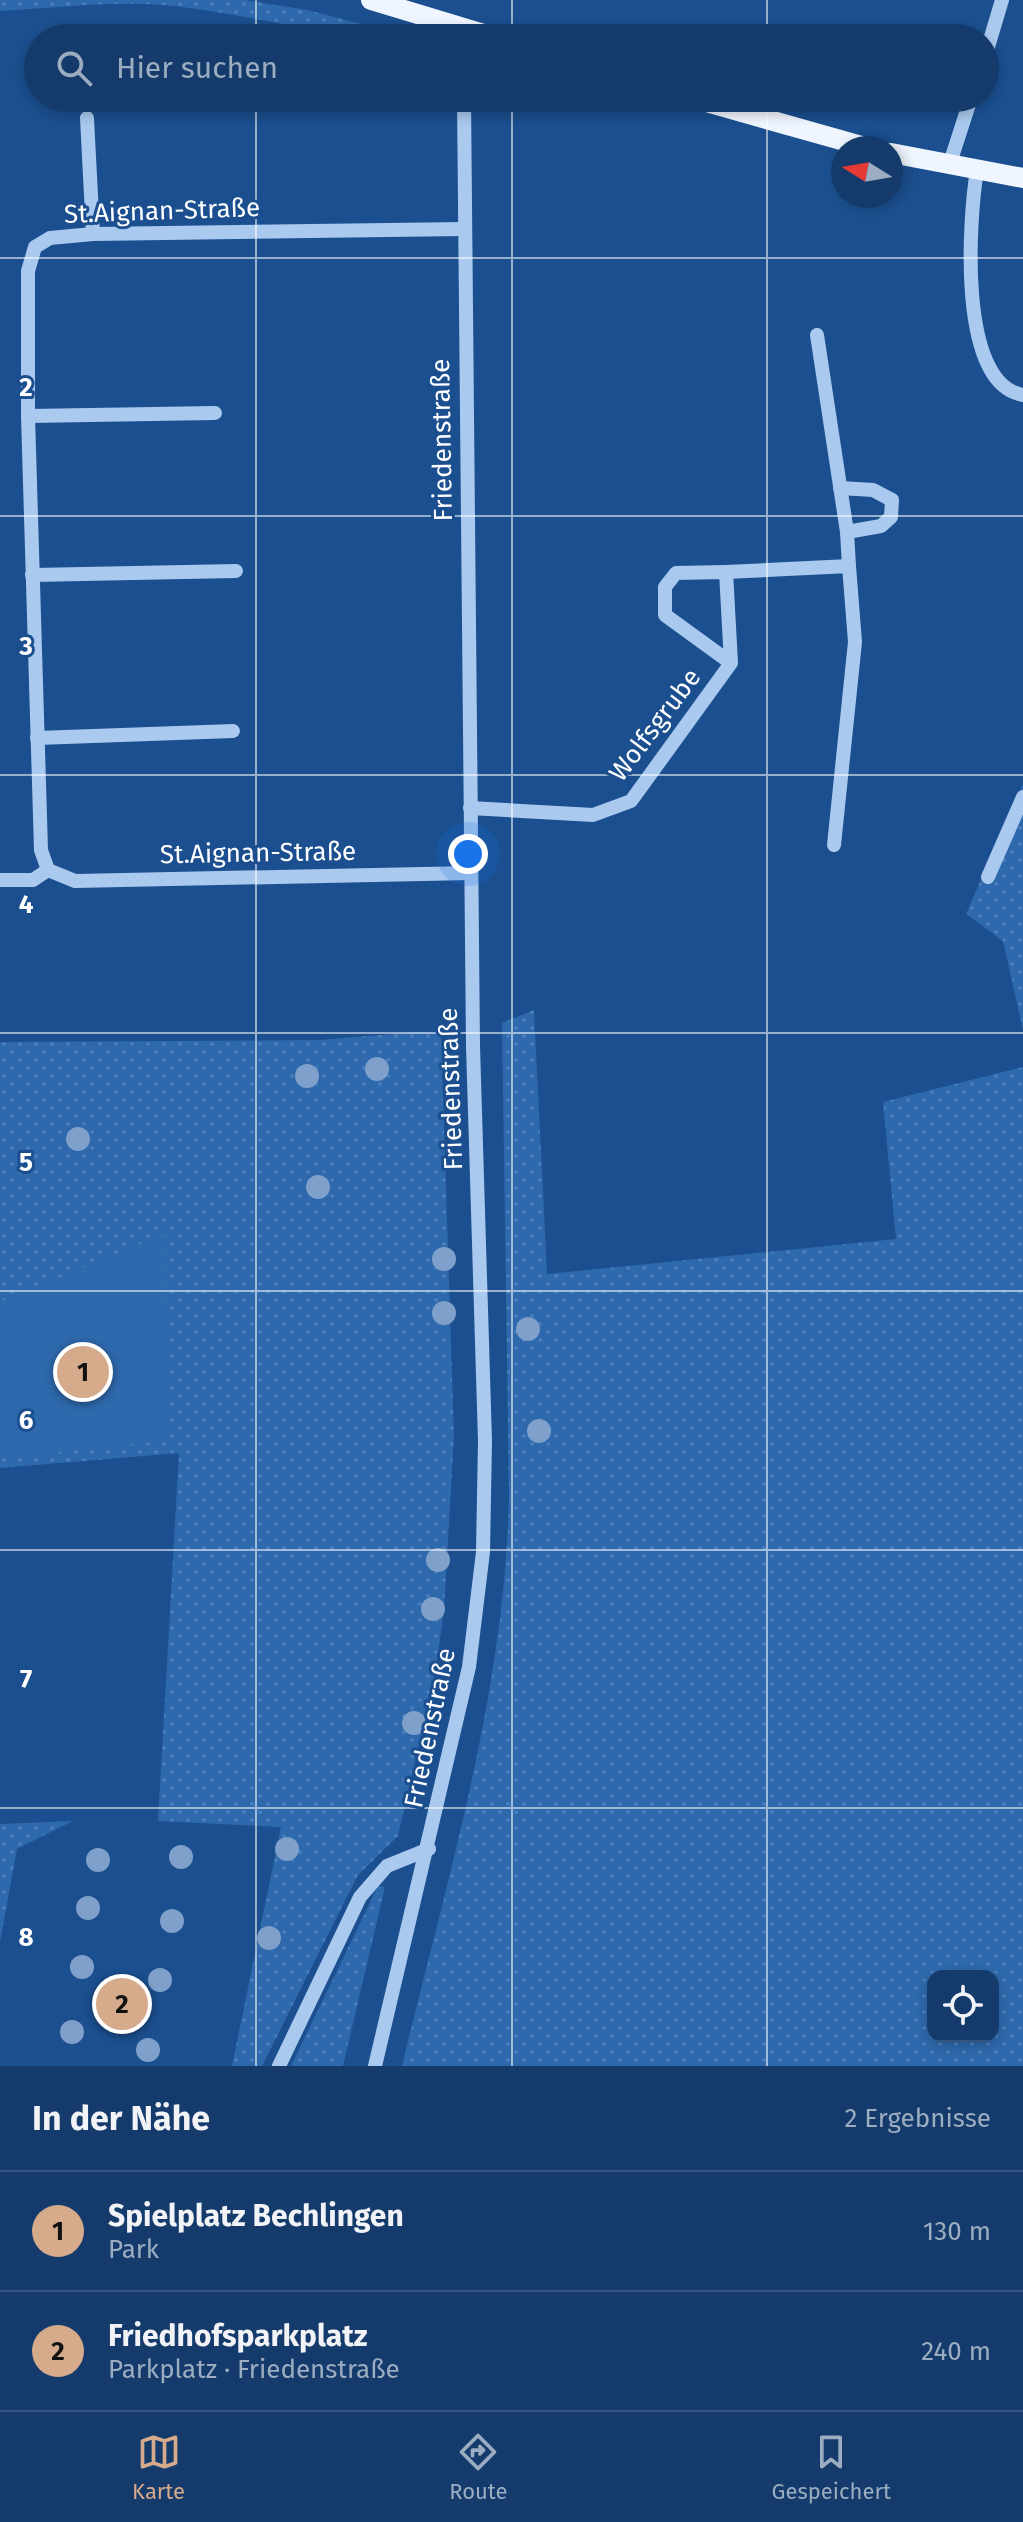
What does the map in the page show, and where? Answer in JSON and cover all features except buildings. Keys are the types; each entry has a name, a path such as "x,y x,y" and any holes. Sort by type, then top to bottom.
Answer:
{"main road":[{"path":"371,0 438,24"},
{"path":"742,112 831,137"},
{"path":"903,156 1023,178"}],"street":[{"path":"995,24 1002,0"},
{"name":"Friedenstraße","path":"375,2066 429,1849 469,1667 483,1552 485,1441 471,873 464,112"},
{"path":"949,166 966,112"},
{"path":"87,118 93,234"},
{"path":"977,170 973,235 975,323 983,355 994,378 1014,393 1023,395"},
{"name":"St.Aignan-Straße","path":"464,229 93,234 50,238 35,247 28,271 28,416 41,850 48,870 75,881 471,873"},
{"path":"817,335 847,532 855,642 834,845"},
{"path":"28,416 215,413"},
{"path":"840,488 873,490 892,500 891,517 881,526 847,532"},
{"name":"Wolfsgrube","path":"731,663 665,615 665,587 676,573 849,566"},
{"path":"32,575 236,571"},
{"name":"Wolfsgrube","path":"470,808 593,815 631,801 731,663 726,572"},
{"path":"37,738 233,731"},
{"path":"988,877 1023,797"},
{"path":"0,880 33,880 48,870"},
{"path":"279,2066 366,1888 387,1866 429,1849"}],"shaded area":[{"path":"0,0 245,0 307,10 361,24 282,24 152,4 0,11"},
{"path":"1023,784 1023,1030 1003,941 966,914"},
{"path":"534,1010 547,1274 896,1239 883,1102 1023,1067 1023,2066 402,2066 455,1855 485,1713 497,1642 509,1498 502,1023"},
{"path":"441,1033 454,1436 444,1609 436,1670 398,1836 358,1875 262,2066 232,2066 281,1827 158,1821 179,1453 0,1468 0,1042 319,1040"},
{"path":"165,1234 166,1441 0,1458 0,1302"},
{"path":"73,1821 17,1849 0,1942 0,1824"},
{"path":"378,1886 385,1887 343,2066 291,2066"}],"place":[{"name":"Spielplatz Bechlingen","path":"83,1372"},
{"name":"Friedhofsparkplatz","path":"122,2004"}]}
